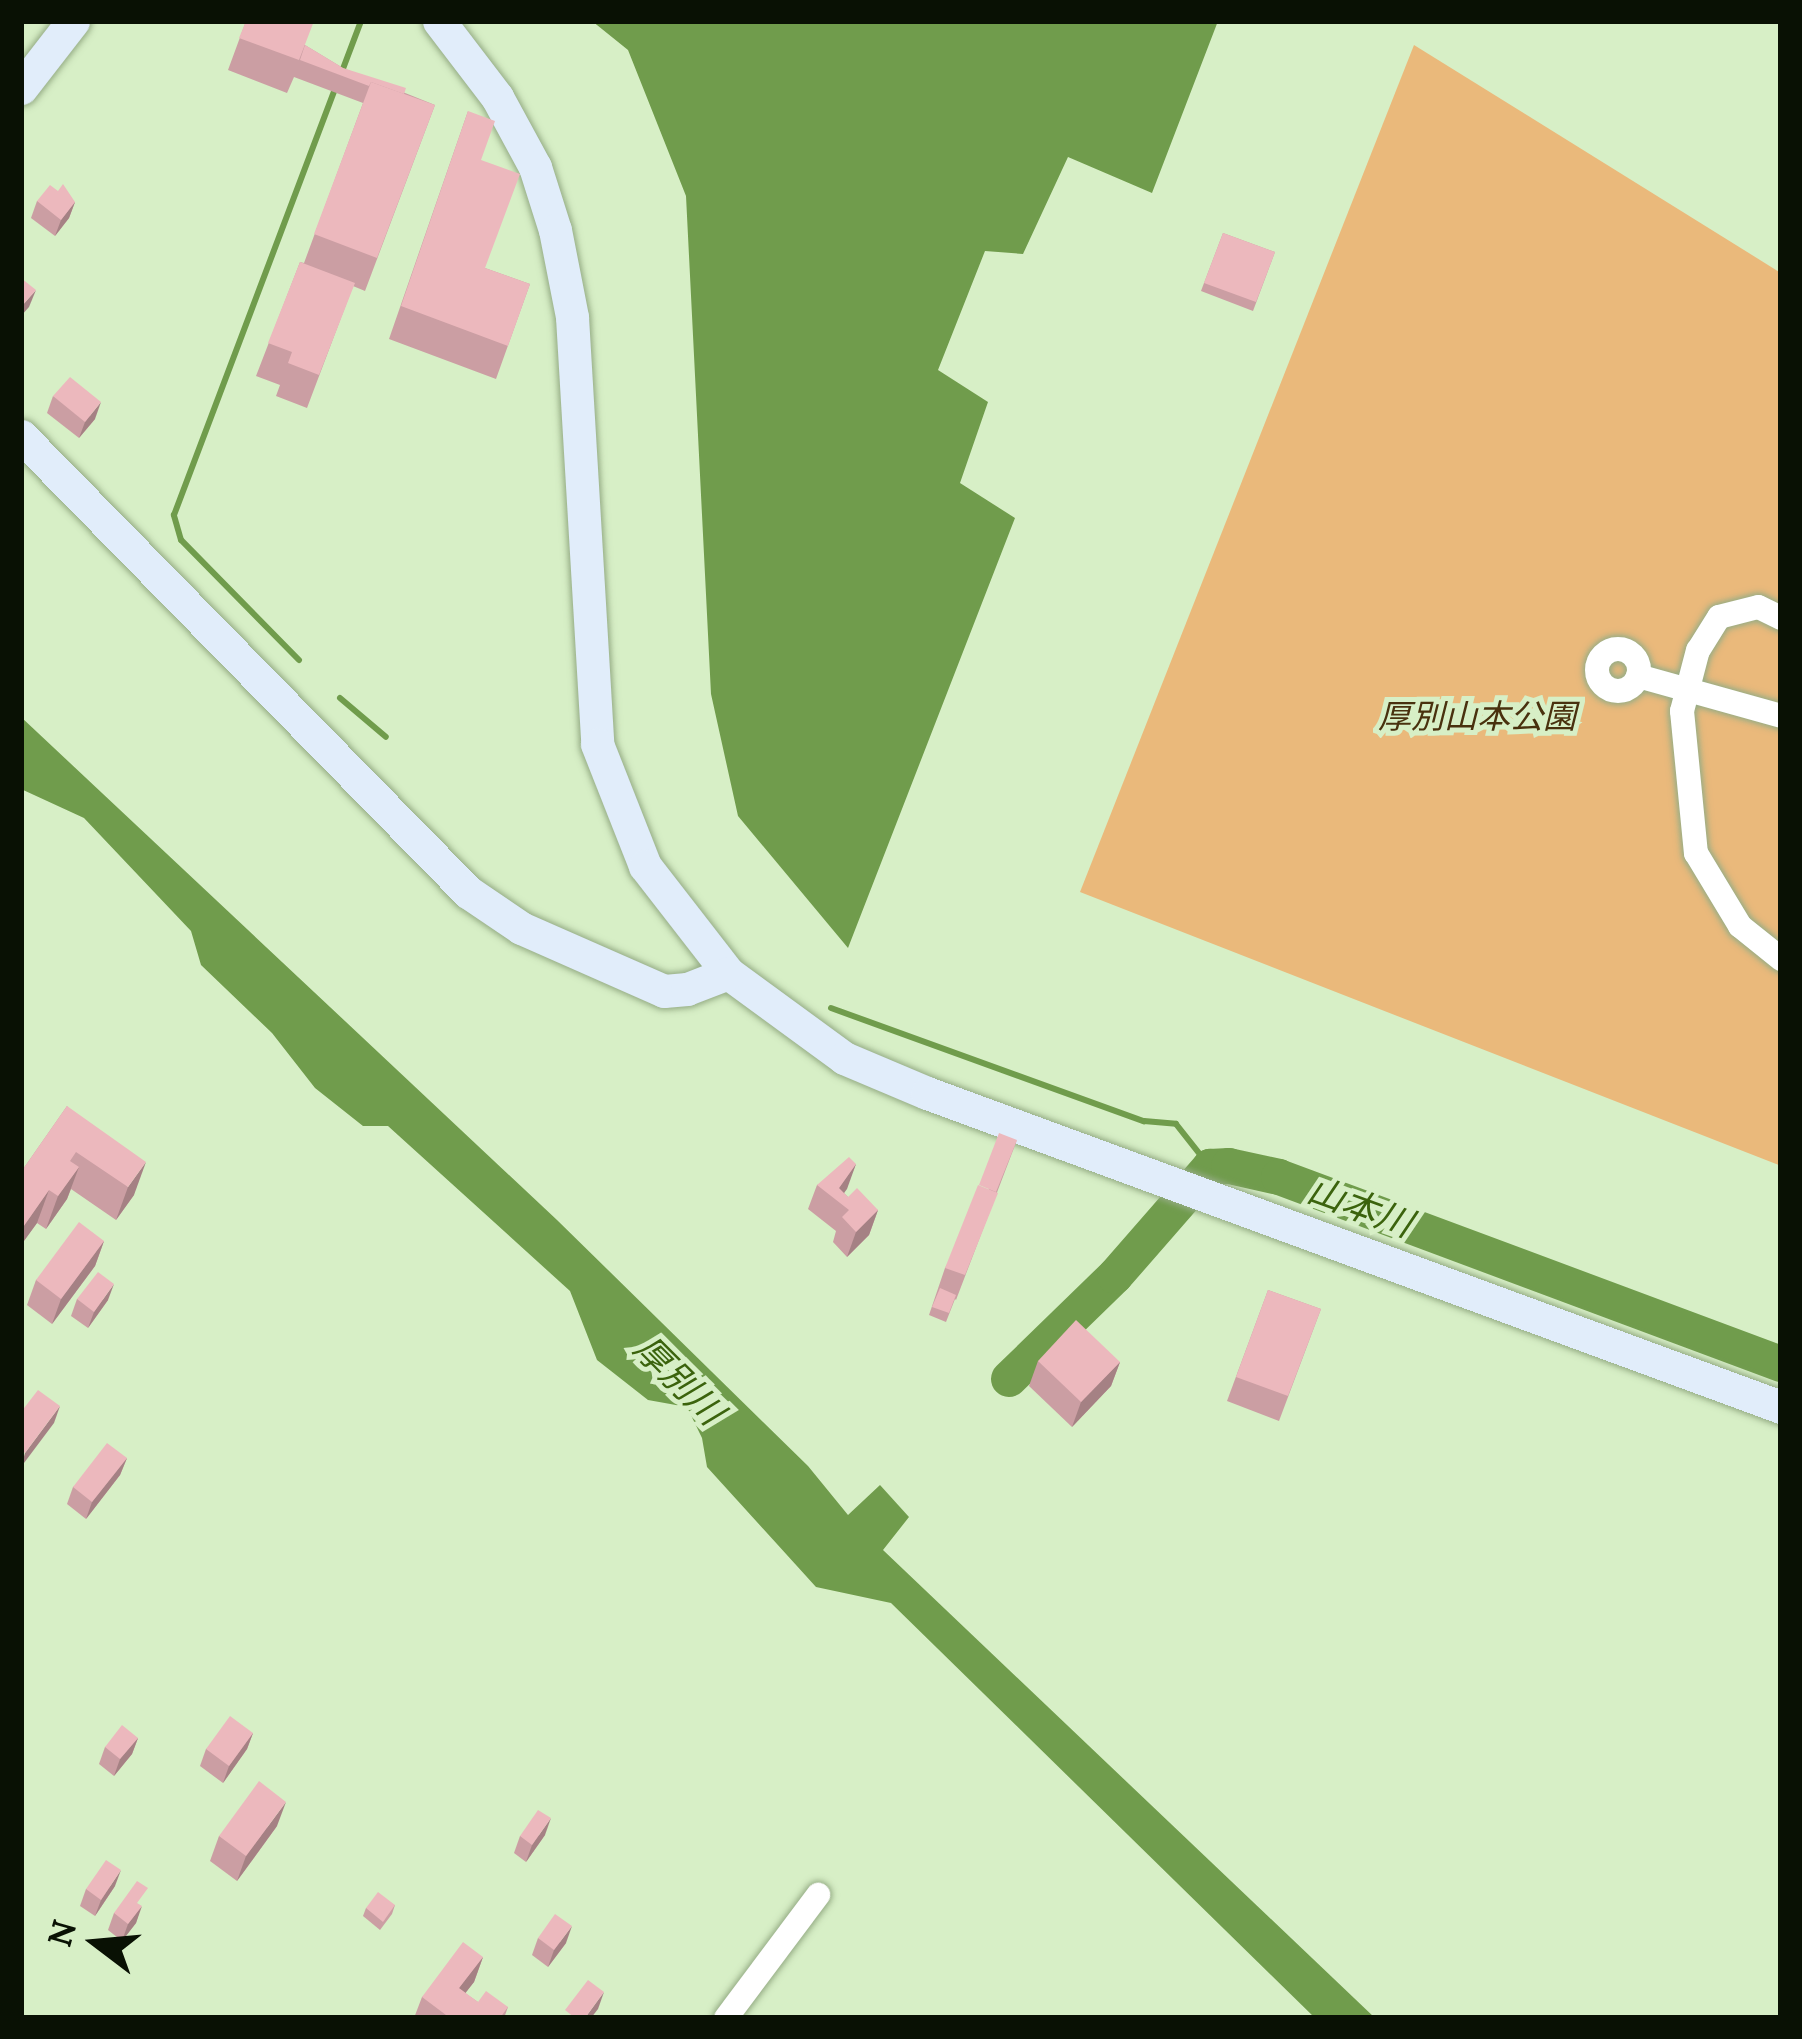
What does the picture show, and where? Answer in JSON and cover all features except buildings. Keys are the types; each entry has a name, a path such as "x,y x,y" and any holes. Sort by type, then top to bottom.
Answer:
{"street":[{"path":"21,88 73,21"},
{"path":"440,21 497,97 535,166 555,230 572,317 597,744 645,866 728,973 844,1058 1781,1407"},
{"path":"21,436 468,892 520,928 664,991 687,989 728,973"},
{"path":"1781,618 1758,607 1722,614 1705,631 1687,689 1685,760 1696,854 1736,921 1781,959"},
{"path":"1638,676 1781,716"},
{"path":"726,2018 818,1894"}],"green space":[{"name":"厚別山本公園","path":"1414,45 1781,273 1781,1166 1080,892"}],"water":[{"path":"592,21 1218,21 1152,193 1068,157 1023,254 985,251 938,370 988,402 960,483 1015,518 848,948 738,816 711,694 686,196 628,50"},
{"name":"厚別川","path":"21,717 557,1220 808,1466 848,1515 880,1485 909,1517 883,1550 1375,2018 1315,2018 891,1603 816,1587 707,1467 702,1438 687,1407 648,1400 597,1360 570,1291 388,1126 363,1126 315,1088 272,1033 201,965 191,931 84,818 21,789"}],"waterway":[{"path":"341,74 361,21"},
{"path":"299,660 181,540 174,515 334,92"},
{"path":"340,698 386,737"},
{"path":"831,1008 1144,1121 1176,1124 1210,1167"},
{"name":"山本川","path":"1009,1379 1115,1276 1210,1167 1229,1166 1279,1177 1781,1364"}]}
